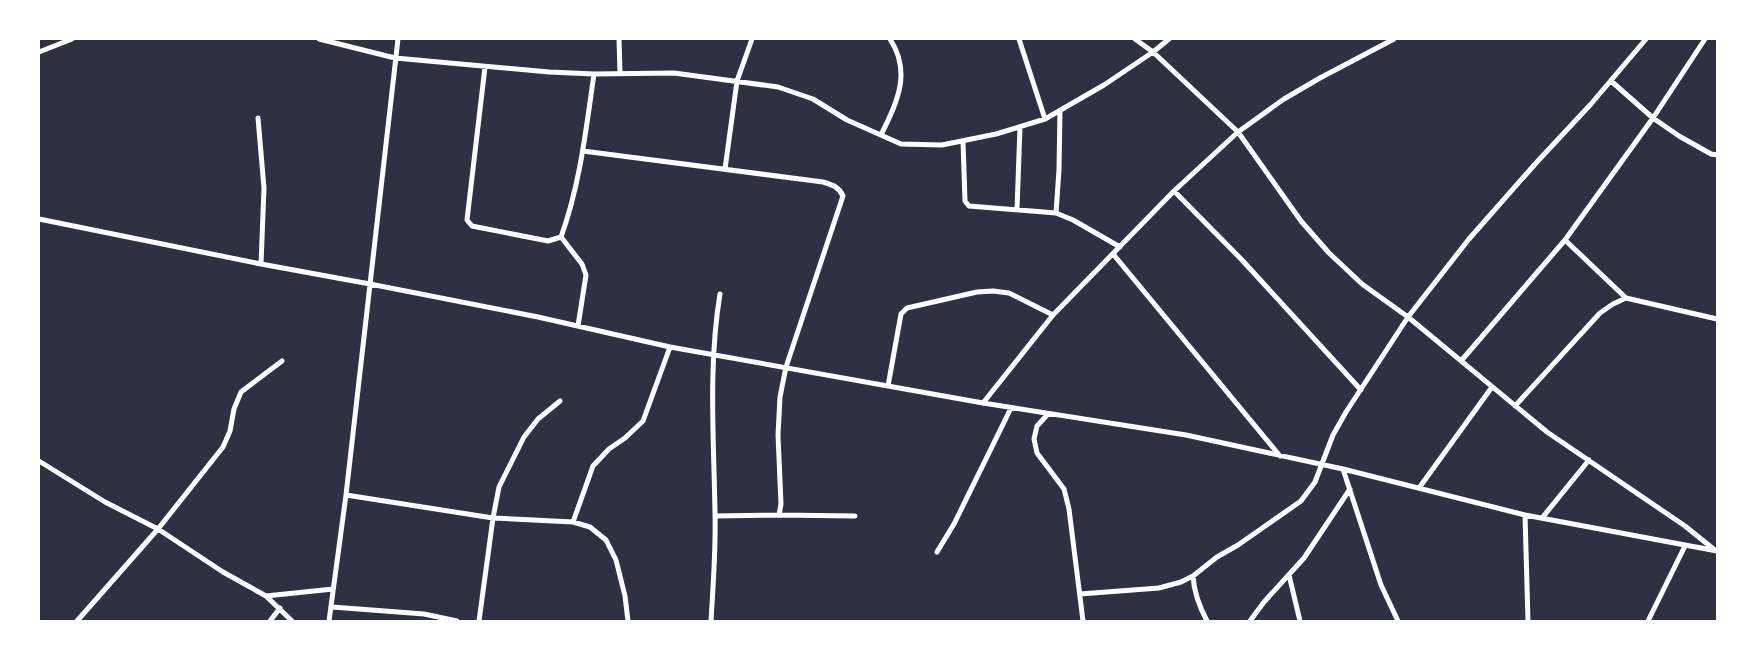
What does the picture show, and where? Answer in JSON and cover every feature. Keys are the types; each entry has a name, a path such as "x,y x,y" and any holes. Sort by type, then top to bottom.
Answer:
{"street":[{"path":"39,52 72,39"},
{"path":"319,39 395,58 549,72 594,74 674,73 778,87 813,98 847,120 901,144 942,145 996,134 1045,119 1104,85 1169,39"},
{"path":"329,621 346,495 398,39"},
{"path":"619,39 620,74"},
{"path":"725,169 737,82 752,39"},
{"path":"881,135 897,103 902,81 898,51 890,39"},
{"path":"1019,39 1045,119"},
{"path":"1135,39 1153,52 1238,132 1301,221 1329,253 1362,284 1408,318 1547,432 1685,526 1717,551"},
{"path":"982,403 1053,315 1174,191 1238,132 1291,95 1394,39"},
{"path":"1080,594 1159,588 1193,576 1217,557 1238,545 1301,501 1315,482 1333,435 1408,318 1469,239 1611,81 1646,39"},
{"path":"1461,361 1565,240 1653,118 1705,39"},
{"path":"485,67 467,220 472,226 548,241 561,237"},
{"path":"561,237 583,151 594,74"},
{"path":"1611,81 1653,118 1679,136 1711,154 1717,155"},
{"path":"1056,213 1060,110"},
{"path":"258,118 264,188 261,264"},
{"path":"1018,209 1020,127"},
{"path":"963,140 966,204 970,206 1056,213 1073,220 1120,247"},
{"path":"583,151 823,182 834,185 843,196 786,366 780,396 778,435 779,515"},
{"path":"1174,191 1242,260 1361,390"},
{"path":"39,219 578,326 670,347 786,366 1011,408 1186,435 1343,469 1525,515 1717,551"},
{"path":"561,237 582,264 586,275 578,326"},
{"path":"1565,240 1626,298 1717,319"},
{"path":"1113,254 1280,456"},
{"path":"888,386 901,314 907,308 977,292 993,291 1009,293 1053,315"},
{"path":"711,621 716,516 713,474 714,355 715,323 720,294"},
{"path":"1515,406 1600,313 1626,298"},
{"path":"573,522 593,466 643,421 670,347"},
{"path":"77,621 158,529 223,447 230,431 234,409 241,392 282,361"},
{"path":"1419,488 1492,387"},
{"path":"479,621 499,487 524,437 538,419 560,401"},
{"path":"938,552 954,524 1011,408"},
{"path":"1048,414 1037,426 1034,439 1037,453 1064,489 1069,509 1084,621"},
{"path":"1542,518 1589,460"},
{"path":"39,461 105,502 158,529 223,572 266,596 292,621"},
{"path":"1343,469 1381,585 1398,621"},
{"path":"1250,621 1308,552 1350,489"},
{"path":"346,495 493,518 573,522 590,527 606,540 616,560 625,596 628,621"},
{"path":"1525,515 1528,621"},
{"path":"716,516 855,516"},
{"path":"1648,621 1685,546"},
{"path":"1289,575 1300,621"},
{"path":"1193,576 1194,590 1199,606 1207,621"},
{"path":"266,596 333,589"},
{"path":"332,607 424,614 457,621"},
{"path":"270,621 280,608"}]}
